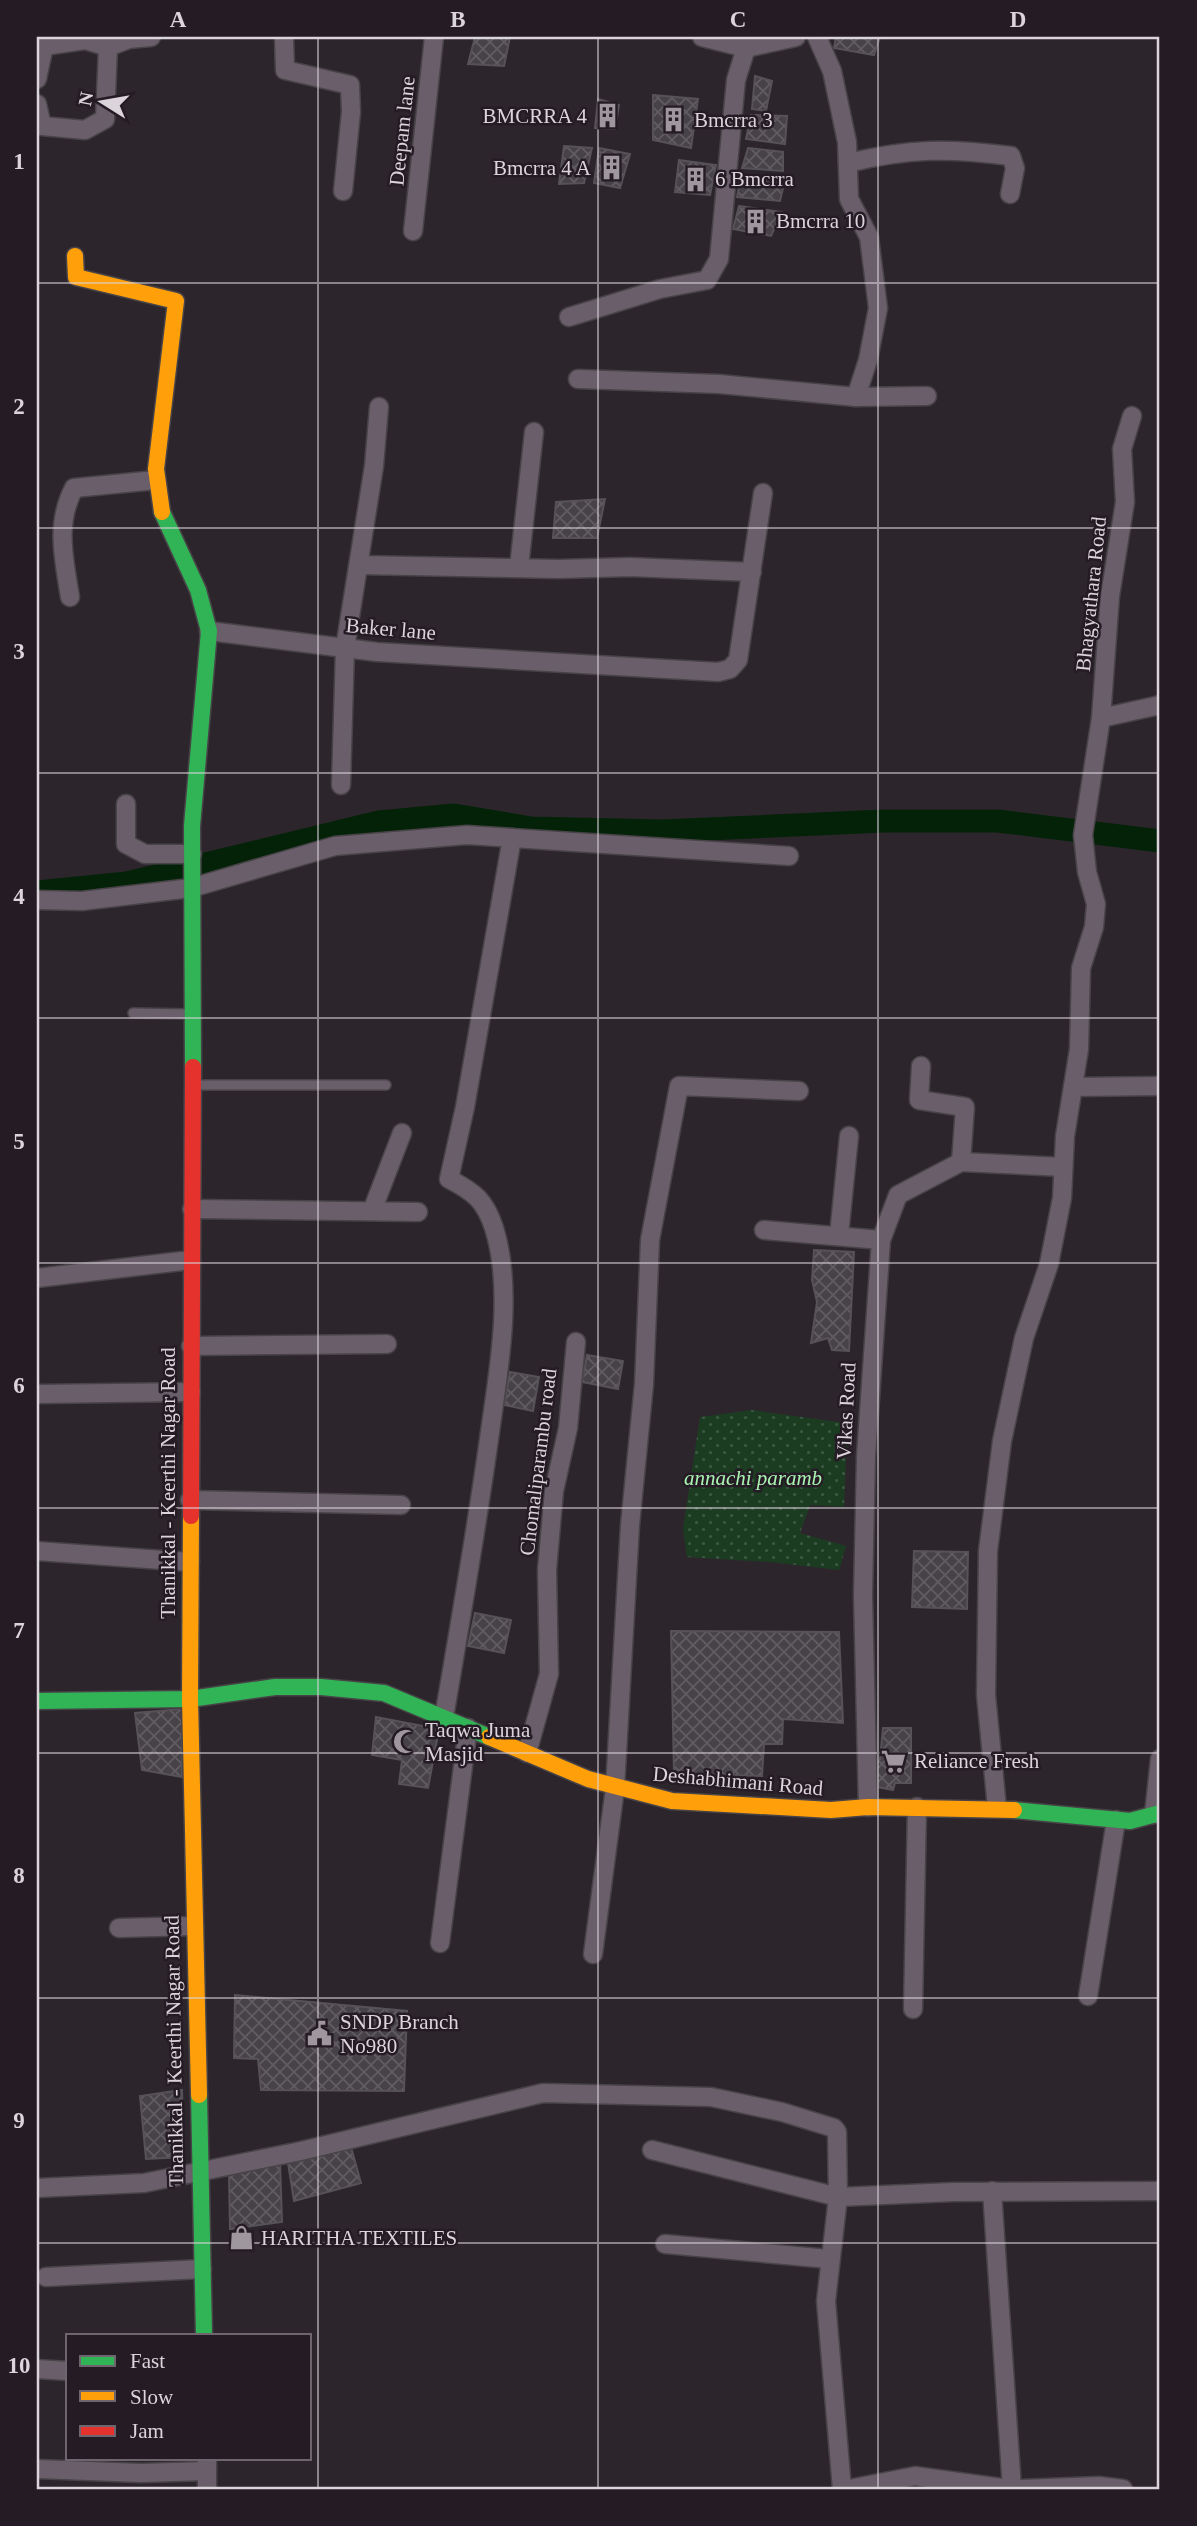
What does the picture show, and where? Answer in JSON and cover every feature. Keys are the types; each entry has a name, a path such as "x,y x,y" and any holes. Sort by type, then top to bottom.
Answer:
{"street":[{"path":"37,79 44,46 85,40 108,47 129,39 151,37"},
{"path":"284,37 285,70 350,85 351,112 343,191"},
{"name":"Deepam lane","path":"413,231 434,37"},
{"path":"702,37 746,48 796,37"},
{"path":"817,37 832,71 847,142 849,199 869,237 878,308 868,360 856,397"},
{"path":"37,104 42,126 85,130 104,119 108,47"},
{"path":"569,317 660,289 706,280 719,259 736,80 746,48"},
{"path":"848,163 899,151 946,150 1011,156 1015,168 1010,194"},
{"path":"75,256 76,277 176,301 156,480 162,512 190,570 209,631"},
{"path":"578,379 733,385 856,397 928,396"},
{"path":"341,785 345,648 374,466 379,407"},
{"name":"Bhagyathara Road","path":"996,1808 986,1695 988,1551 1002,1441 1024,1338 1049,1264 1062,1198 1063,1167 1079,1049 1081,968 1094,927 1096,904 1087,872 1083,835 1101,718 1110,596 1125,502 1122,449 1132,416"},
{"path":"519,567 534,432"},
{"path":"70,597 61,534 66,503 74,488 156,480"},
{"name":"Baker lane","path":"209,631 345,648 560,665 718,672 730,669 738,660 763,493"},
{"path":"359,565 630,567 751,572"},
{"name":"Thanikkal - Keerthi Nagar Road","path":"204,2334 190,1699 193,1085 191,861 209,631"},
{"path":"1101,718 1160,705"},
{"path":"126,804 126,844 145,854 191,861"},
{"path":"37,900 82,901 191,888 335,846 467,835 789,856"},
{"path":"444,1717 478,1516 505,1301 494,1228 478,1195 450,1179 512,838"},
{"path":"921,1066 919,1100 965,1107 961,1162 1063,1167"},
{"path":"593,1954 615,1788 630,1525 644,1384 650,1240 679,1086 799,1090"},
{"path":"1073,1087 1160,1086"},
{"path":"372,1211 402,1133"},
{"path":"839,1236 849,1136"},
{"name":"Vikas Road","path":"868,1807 863,1595 866,1456 881,1240 898,1195 961,1162"},
{"path":"192,1209 418,1212"},
{"path":"764,1230 881,1240"},
{"path":"37,1278 191,1259"},
{"name":"Chomaliparambu road","path":"527,1753 550,1674 548,1557 554,1491 568,1428 576,1342"},
{"path":"191,1346 387,1344"},
{"path":"37,1394 191,1392"},
{"path":"190,1500 401,1505"},
{"path":"37,1551 190,1562"},
{"name":"Deshabhimani Road","path":"37,1701 190,1699 275,1687 321,1687 384,1693 615,1788 672,1801 831,1810 868,1807 996,1808 1130,1821 1157,1814"},
{"path":"440,1943 468,1728"},
{"path":"1157,1814 1160,1759"},
{"path":"913,2009 917,1807"},
{"path":"1088,1996 1116,1820"},
{"path":"119,1928 194,1926"},
{"path":"37,2188 144,2183 301,2151 543,2092 711,2096 782,2112 836,2128 838,2197 826,2301 842,2489"},
{"path":"652,2150 838,2197 992,2191 1160,2191"},
{"path":"849,2489 915,2476 1011,2489 992,2191"},
{"path":"665,2244 830,2259"},
{"path":"46,2277 202,2269"},
{"path":"37,2369 66,2371"},
{"path":"37,2469 141,2473 207,2464 207,2489"},
{"path":"1020,2489 1099,2486 1123,2489"}],"lane":[{"path":"133,1013 193,1014"},
{"path":"193,1085 386,1085"}],"green space":[{"name":"annachi paramb","path":"752,1410 852,1424 846,1457 844,1507 810,1505 800,1533 846,1546 839,1570 687,1557 683,1529 700,1417"}],"building":[{"path":"475,37 510,37 504,66 468,64"},
{"path":"836,37 880,37 874,55 834,48"},
{"path":"755,76 772,81 766,111 752,109"},
{"name":"Bmcrra 3","path":"653,95 698,99 691,148 653,140"},
{"name":"BMCRRA 4","path":"598,99 619,105 615,129 595,128"},
{"path":"751,115 787,116 785,144 746,139"},
{"path":"564,146 592,148 584,183 559,184"},
{"name":"Bmcrra 4 A","path":"599,148 630,154 620,188 594,183"},
{"path":"748,148 783,152 783,171 742,168"},
{"name":"6 Bmcrra","path":"679,160 716,165 710,195 675,192"},
{"path":"741,176 785,180 780,201 737,197"},
{"name":"Bmcrra 10","path":"739,206 782,212 771,236 733,229"},
{"path":"605,499 597,538 553,538 556,502"},
{"path":"814,1250 854,1252 849,1351 832,1350 828,1338 811,1343 817,1302 812,1280"},
{"path":"587,1355 623,1361 618,1389 582,1382"},
{"path":"510,1372 539,1377 533,1411 504,1405"},
{"path":"914,1551 968,1552 967,1609 912,1607"},
{"path":"475,1613 511,1620 504,1653 468,1646"},
{"path":"671,1631 839,1632 843,1723 783,1719 782,1744 764,1744 762,1776 674,1773"},
{"path":"182,1709 182,1777 142,1770 135,1713"},
{"name":"Taqwa Juma Masjid","path":"376,1717 439,1729 428,1788 399,1784 402,1760 372,1755"},
{"name":"Reliance Fresh","path":"883,1728 911,1728 911,1783 895,1783 893,1790 877,1787 876,1764 880,1759"},
{"name":"SNDP Branch No980","path":"235,1995 407,2011 404,2091 261,2090 258,2059 234,2058"},
{"path":"182,2090 184,2157 146,2159 140,2096"},
{"path":"351,2147 361,2183 294,2201 288,2163"},
{"path":"280,2162 282,2222 230,2229 229,2173"}],"waterway":[{"path":"37,892 127,883 379,822 454,815 531,828 662,831 884,821 998,821 1160,841"}],"traffic: fast":[{"path":"162,512 198,590 209,631 192,826 193,1067"},
{"path":"37,1701 190,1699 275,1687 321,1687 384,1693 489,1737"},
{"path":"1014,1810 1130,1821 1160,1813"},
{"path":"199,2095 204,2334"}],"traffic: slow":[{"path":"75,256 76,277 176,301 156,469 162,512"},
{"path":"191,1516 190,1699 199,2095"},
{"path":"489,1737 588,1779 672,1801 831,1810 868,1807 1014,1810"}],"traffic: jam":[{"path":"191,1516 193,1067"}],"place":[{"name":"BMCRRA 4","path":"607,116"},
{"name":"Bmcrra 3","path":"674,120"},
{"name":"Bmcrra 4 A","path":"611,168"},
{"name":"6 Bmcrra","path":"695,179"},
{"name":"Bmcrra 10","path":"756,221"},
{"name":"Taqwa Juma Masjid","path":"405,1742"},
{"name":"Reliance Fresh","path":"894,1761"},
{"name":"SNDP Branch No980","path":"320,2034"},
{"name":"HARITHA TEXTILES","path":"241,2238"}]}
